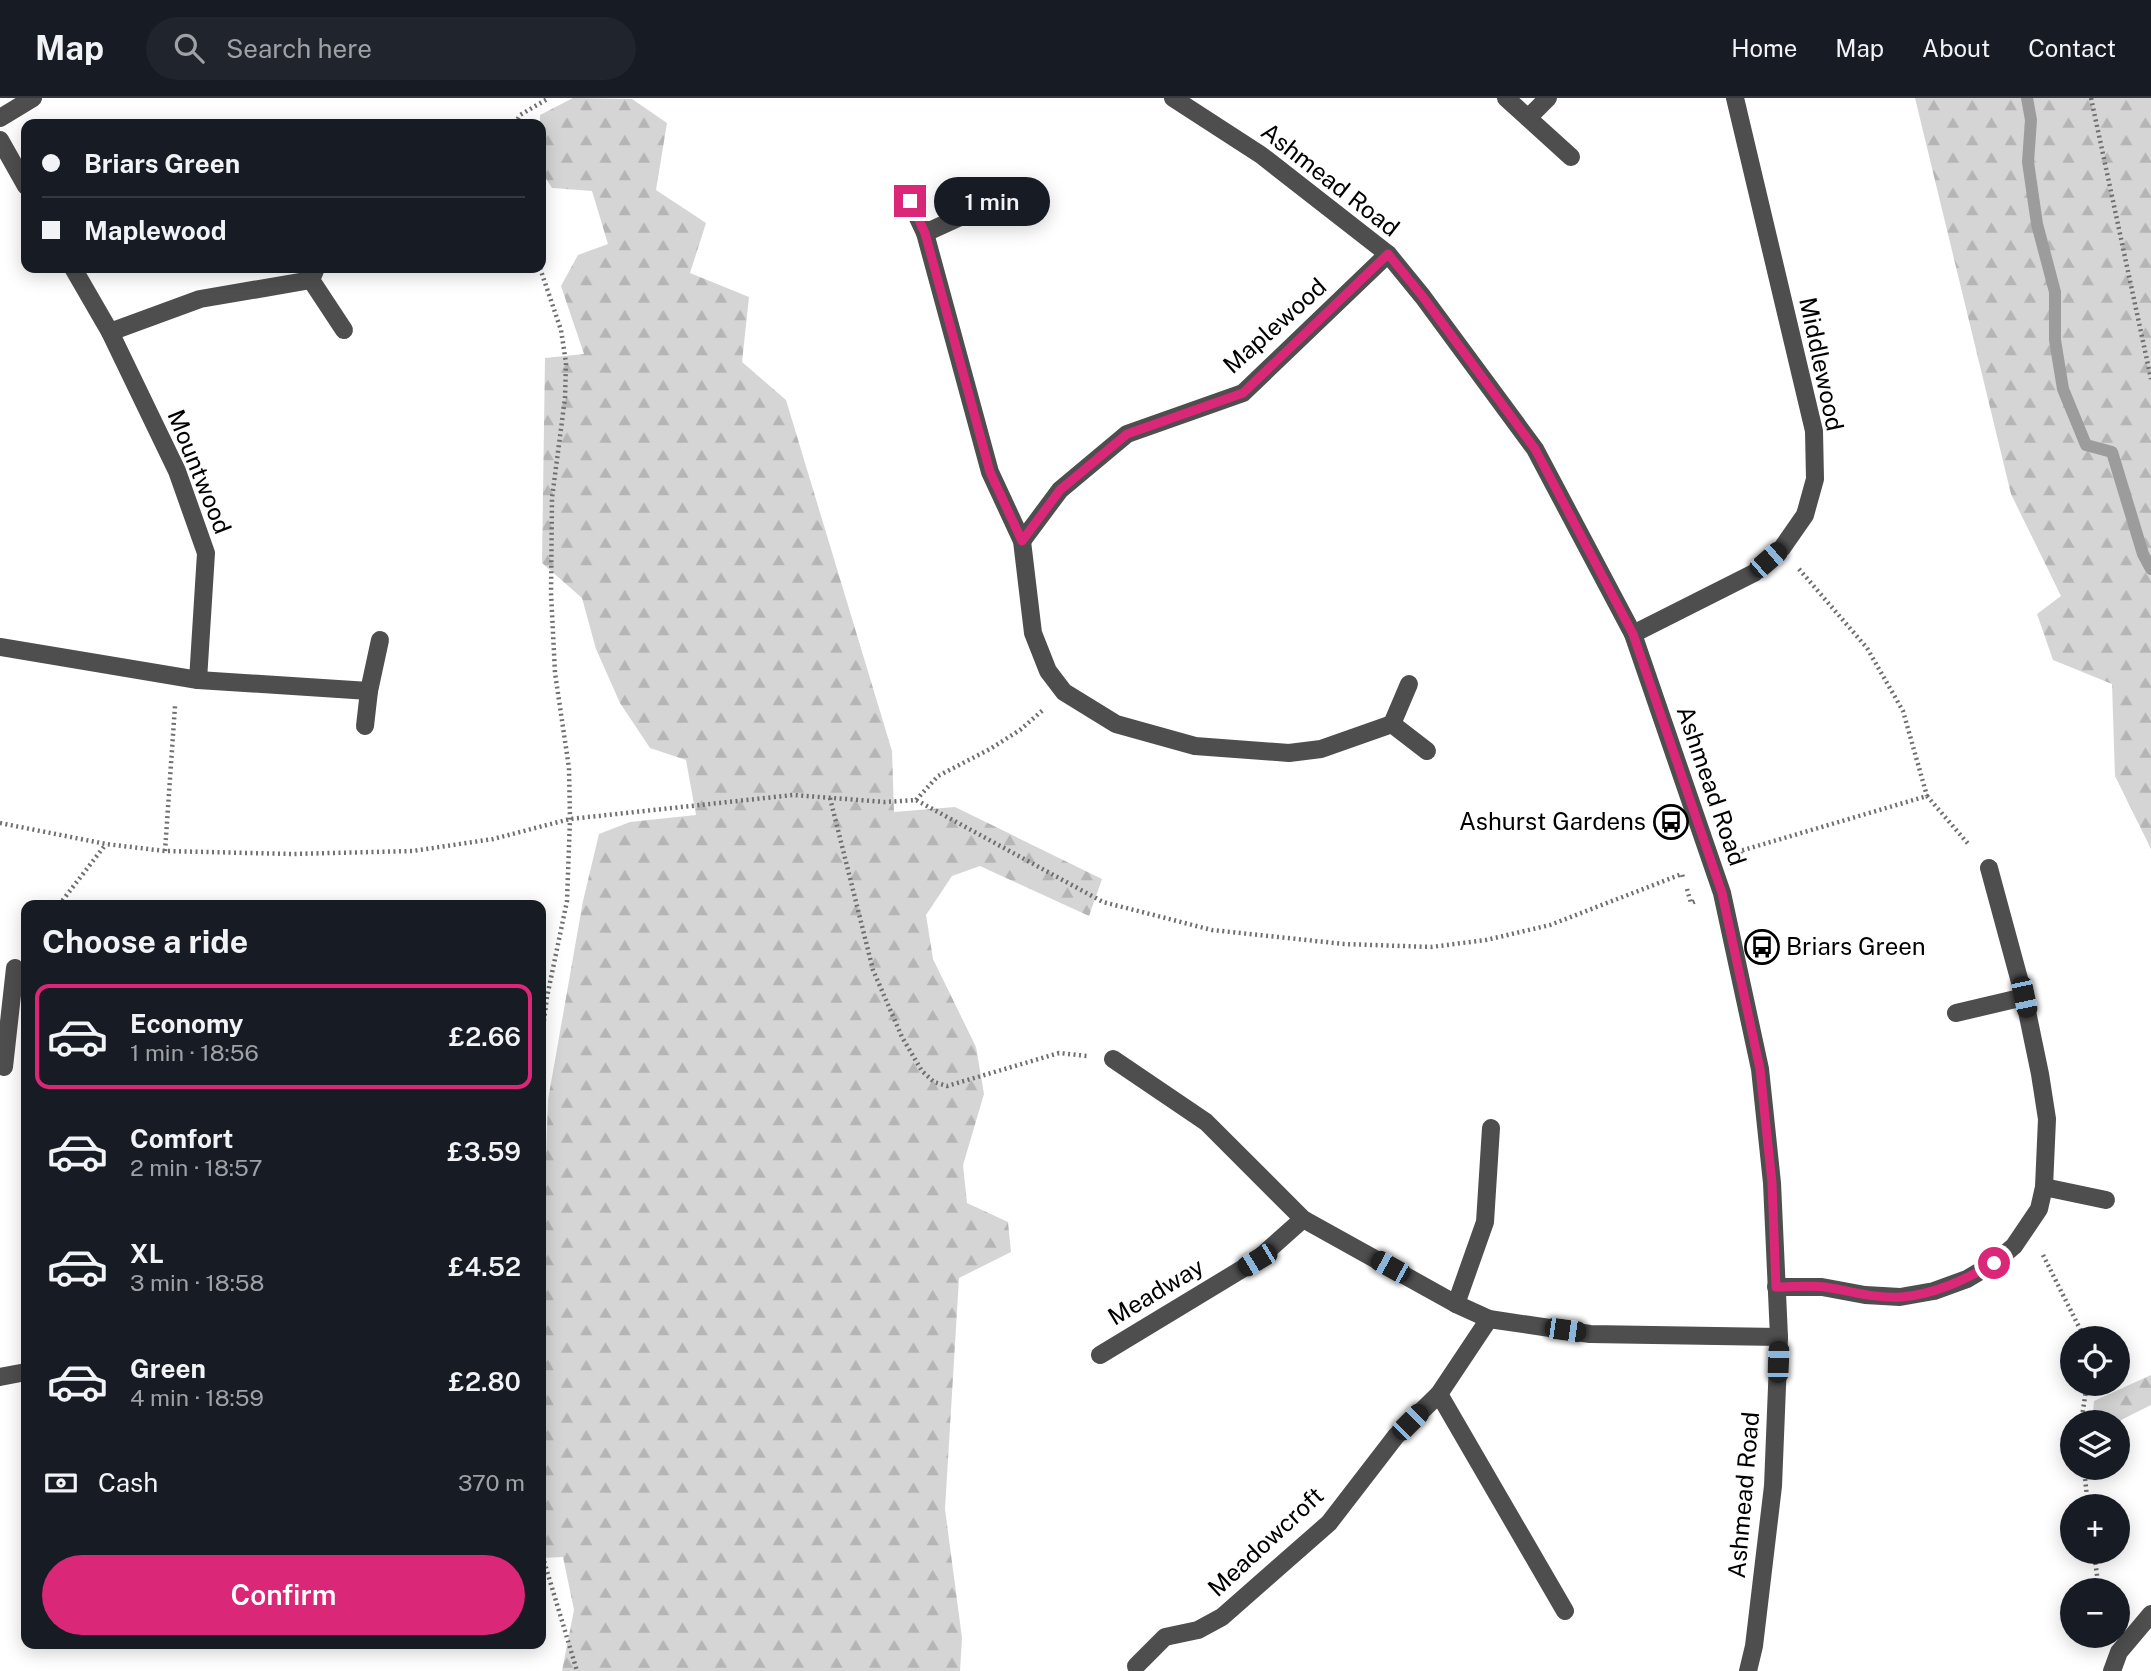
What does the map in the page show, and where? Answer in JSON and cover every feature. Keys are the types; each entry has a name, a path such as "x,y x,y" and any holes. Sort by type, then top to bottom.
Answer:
{"street":[{"path":"0,118 33,98"},
{"name":"Ashmead Road","path":"1173,98 1261,155 1388,254 1535,449 1633,634 1722,893 1760,1069 1772,1183 1779,1337 1773,1486 1754,1646 1748,1671"},
{"path":"1506,98 1571,157"},
{"path":"1528,118 1548,98"},
{"name":"Middlewood","path":"1633,634 1754,573 1782,548 1804,515 1815,478 1814,431 1735,98"},
{"path":"0,140 21,177"},
{"path":"910,201 925,233 990,472 1022,541 1033,633 1048,671 1064,692 1116,723 1195,746 1289,753 1321,749 1392,724 1409,684"},
{"path":"925,233 971,212"},
{"name":"Maplewood","path":"1022,541 1060,490 1127,434 1243,393 1388,254"},
{"name":"Mountwood","path":"76,273 110,332 177,471 206,552 198,680"},
{"path":"110,332 200,299 313,274 344,330"},
{"path":"365,726 380,640"},
{"path":"0,647 198,680 369,691"},
{"path":"1392,724 1427,751"},
{"path":"1776,1287 1822,1287 1866,1295 1900,1297 1934,1291 1967,1279 1994,1263 2014,1246 2039,1209 2044,1187 2047,1119 2024,997 1989,869"},
{"path":"4,1067 5,1016 15,968"},
{"path":"1956,1013 2024,997"},
{"path":"1113,1059 1206,1122 1303,1219 1455,1304 1489,1319 1590,1334 1779,1337"},
{"path":"1455,1304 1485,1222 1491,1128"},
{"path":"2044,1187 2106,1200"},
{"name":"Meadway","path":"1100,1355 1257,1260 1303,1219"},
{"name":"Meadowcroft","path":"1136,1666 1165,1637 1198,1630 1222,1617 1329,1523 1396,1436 1439,1394 1489,1319"},
{"path":"0,1377 21,1372"},
{"path":"1439,1394 1565,1611"},
{"path":"2112,1671 2119,1652 2151,1614"}],"path":[{"path":"518,119 549,98"},
{"path":"2091,98 2151,379"},
{"path":"542,273 561,330 566,363 565,398 552,498 551,593 555,673 569,768 570,819 567,901 546,1016"},
{"path":"1782,548 1867,648 1903,711 1927,796 1989,869"},
{"path":"165,851 176,677"},
{"path":"916,800 938,776 1020,730 1064,692"},
{"path":"0,823 106,844 165,851 292,854 413,851 494,839 570,819 793,796 885,802 916,800 1103,902 1212,930 1344,944 1431,947 1486,940 1550,925 1682,874 1691,902 1722,893"},
{"path":"1743,863 1740,851 1927,796"},
{"path":"830,798 873,970 902,1037 922,1071 934,1082 947,1086 1059,1053 1113,1059"},
{"path":"63,900 106,844"},
{"path":"2028,1227 2078,1326"},
{"path":"546,1568 577,1671"}],"green space":[{"path":"573,98 632,99 667,123 656,190 706,223 690,273 749,297 742,362 786,400 892,751 894,812 955,807 1102,879 1089,916 980,866 952,876 926,915 933,959 976,1047 984,1094 963,1165 967,1203 1008,1222 1011,1252 959,1278 945,1509 962,1638 960,1671 562,1671 574,1610 563,1557 546,1558 548,1100 583,901 599,834 630,822 696,815 686,760 650,748 620,703 596,649 582,598 542,563 545,358 584,354 561,286 578,255 608,244 592,191 552,188 546,179 546,119 540,119 540,115"},
{"path":"1915,98 2151,98 2151,849 2115,776 2112,684 2053,660 2037,614 2061,596 2011,494"},
{"path":"2151,1375 2151,1405 2130,1416 2130,1410 2093,1410 2094,1401 2105,1396 2130,1396 2130,1385"}],"waterway":[{"path":"2027,98 2031,120 2028,162 2037,224 2055,292 2055,340 2063,389 2086,445 2112,452 2143,554 2151,569"}],"place":[{"name":"Ashurst Gardens","path":"1671,822"},
{"name":"Briars Green","path":"1762,947"}],"route":[{"path":"910,201 925,233 990,472 1022,541 1060,490 1127,434 1243,393 1388,254 1535,449 1633,634 1722,893 1760,1069 1772,1183 1776,1287 1822,1287 1866,1295 1900,1297 1951,1285 1994,1263"}]}
